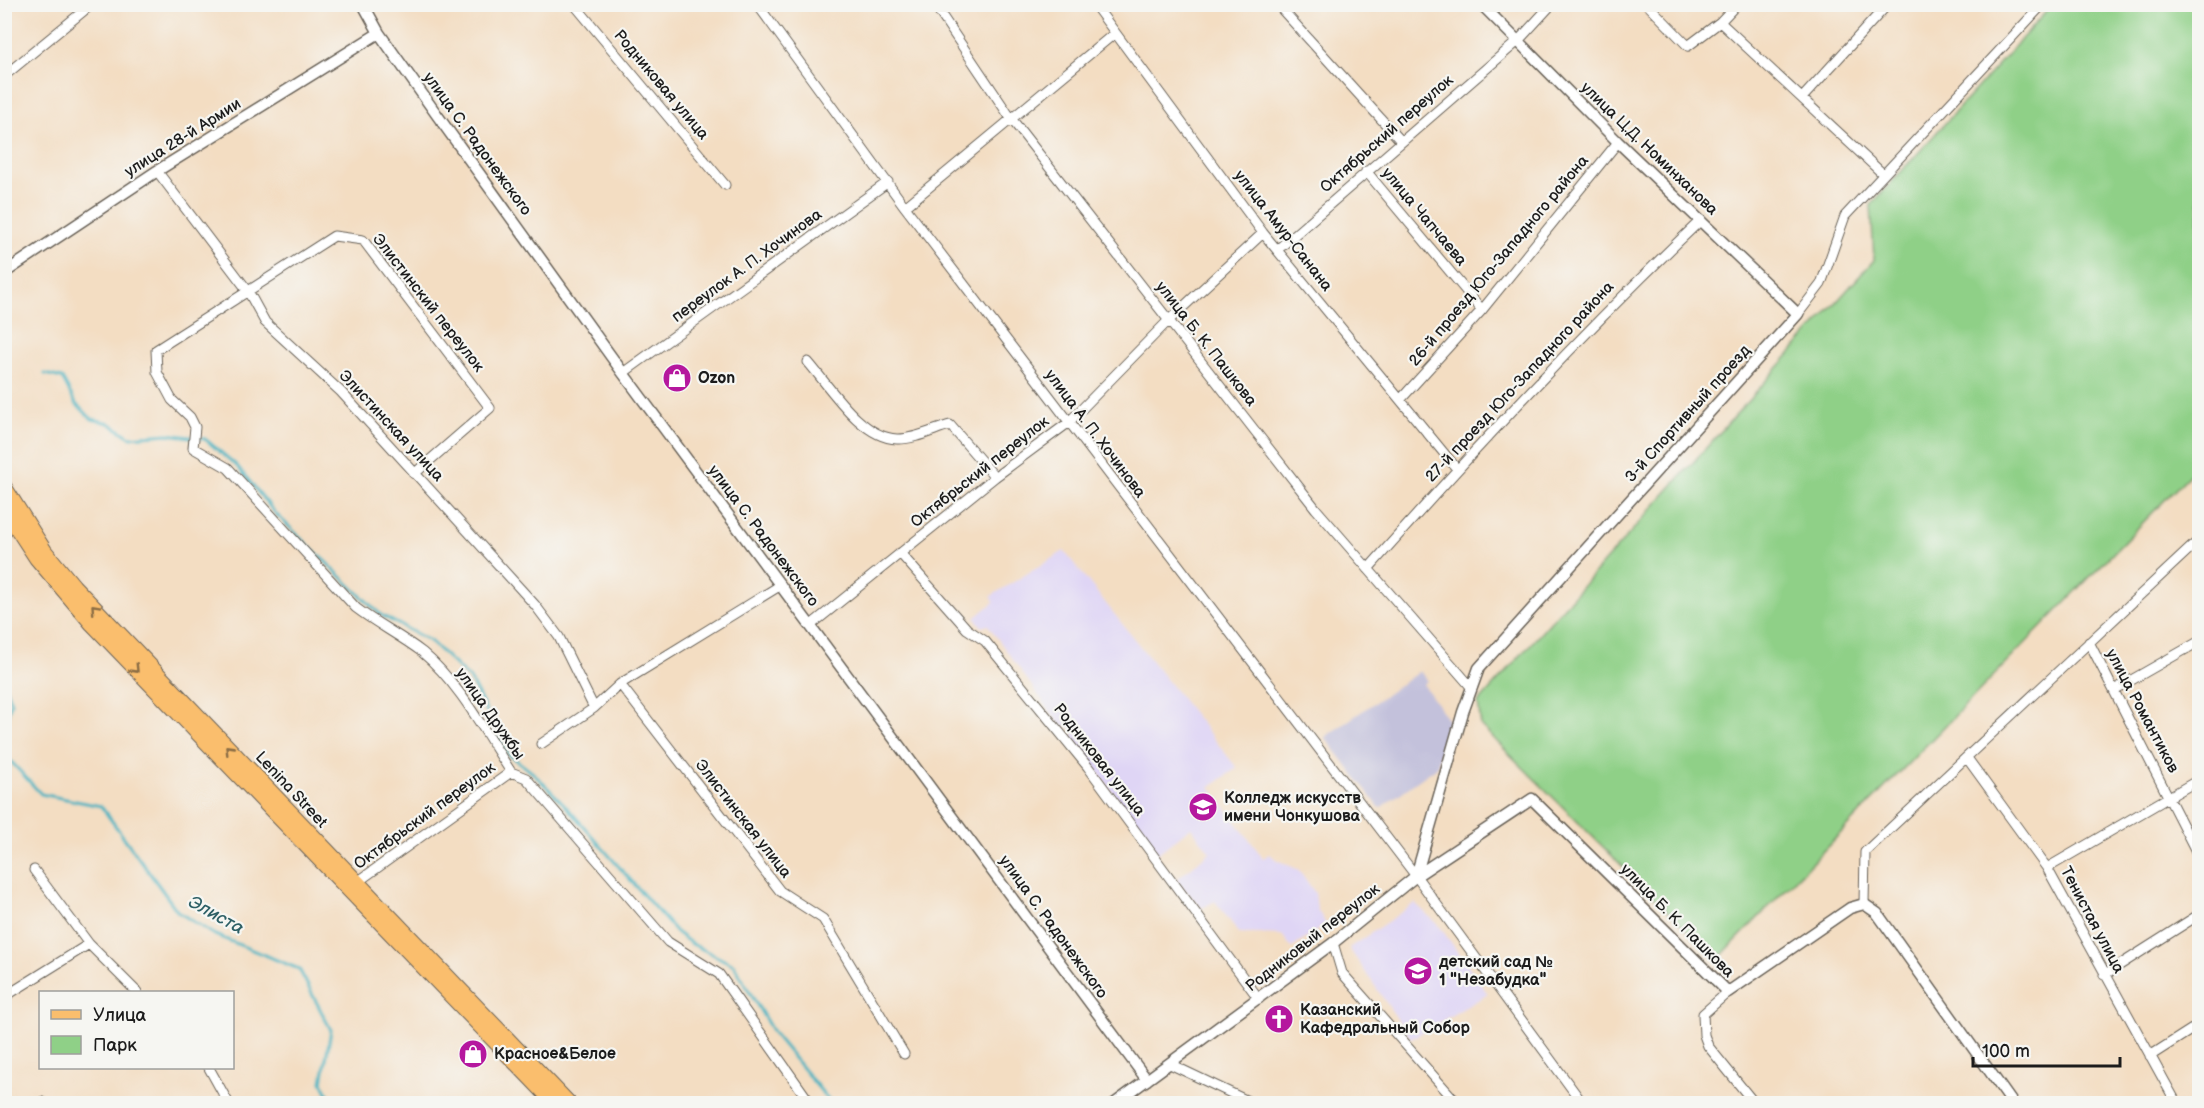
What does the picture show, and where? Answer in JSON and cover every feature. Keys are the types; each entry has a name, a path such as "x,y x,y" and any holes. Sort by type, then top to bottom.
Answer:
{"main road":[{"name":"Lenina Street","path":"4,486 45,551 74,586 570,1104"},
{"name":"Lenina Street","path":"4,509 36,558 92,624 555,1104"}],"street":[{"path":"4,76 92,4"},
{"name":"улица С. Радонежского","path":"363,4 379,33 623,373 1147,1080"},
{"name":"Родниковая улица","path":"574,4 725,185"},
{"name":"улица А. П. Хочинова","path":"757,4 905,207 1416,876 1583,1104"},
{"name":"улица Б. К. Пашкова","path":"934,4 1010,117 1168,321 1316,509 1472,688"},
{"name":"улица Амур-Санана","path":"1094,4 1277,250 1457,469"},
{"path":"1277,4 1401,141"},
{"name":"улица Ц.Д. Номинханова","path":"1481,4 1618,142 1798,314"},
{"name":"Октябрьский переулок","path":"1277,250 1518,41 1552,4"},
{"path":"1647,4 1688,46 1720,22 1737,4"},
{"path":"1803,97 1888,4"},
{"name":"3-й Спортивный проезд","path":"1416,876 1479,668 1798,314 1821,284 1845,216 2042,5"},
{"path":"1720,22 1883,174"},
{"name":"улица 28-й Армии","path":"4,273 156,171 379,33"},
{"path":"905,207 1010,117 1115,33"},
{"name":"26-й проезд Юго-Западного района","path":"1401,399 1482,310 1618,142"},
{"name":"Элистинская улица","path":"156,171 248,291 266,322 341,392 535,604 560,637 594,708"},
{"name":"улица Чапчаева","path":"1366,171 1482,310"},
{"name":"переулок А. П. Хочинова","path":"623,373 888,182"},
{"name":"27-й проезд Юго-Западного района","path":"1368,569 1457,469 1622,295 1701,220"},
{"name":"Октябрьский переулок","path":"811,625 995,477 1068,423 1168,321 1263,232"},
{"name":"Элистинский переулок","path":"156,350 334,236 363,240 490,408 414,474"},
{"name":"улица Дружбы","path":"156,350 157,372 172,400 190,417 195,432 193,448 228,468 356,608 421,652 453,684 510,772 526,778 669,942 719,974 811,1104"},
{"path":"808,362 866,428 883,437 899,439 950,425 995,477"},
{"path":"1864,904 1865,852 2199,539"},
{"name":"Родниковая улица","path":"900,553 967,628 985,641 1089,767 1259,999"},
{"path":"541,744 594,708 620,684 781,585"},
{"path":"2114,690 2199,641"},
{"name":"улица Романтиков","path":"2089,642 2170,796 2199,859"},
{"name":"Элистинская улица","path":"620,684 780,891 823,920 904,1054"},
{"name":"Тенистая улица","path":"1967,758 2047,868 2103,975 2177,1104"},
{"name":"Октябрьский переулок","path":"356,883 510,772"},
{"path":"2047,868 2199,779"},
{"name":"улица Б. К. Пашкова","path":"1532,799 1728,992 1703,1014 1704,1035 1708,1046 1755,1104"},
{"name":"Родниковый переулок","path":"1114,1104 1259,999 1416,876 1532,799"},
{"path":"34,870 88,944 135,991"},
{"path":"1728,992 1850,908 1864,904"},
{"path":"1864,904 1877,913 2013,1104"},
{"path":"2103,975 2199,914"},
{"path":"1333,943 1342,973 1458,1104"},
{"path":"4,997 88,944"},
{"path":"2150,1056 2199,1024"},
{"path":"1170,1064 1254,1104"},
{"path":"209,1069 228,1104"}],"shaded area":[{"path":"1064,551 1237,768 1210,787 1263,858 1270,854 1277,860 1299,870 1315,893 1317,909 1326,924 1292,948 1282,935 1239,933 1215,901 1202,908 1176,880 1210,852 1191,827 1157,854 1103,779 1069,737 1075,733 1068,725 1062,728 988,625 982,627 975,618 994,602 991,596"},
{"path":"1420,671 1427,681 1423,684 1449,721 1437,767 1380,808 1325,737"},
{"name":"детский сад № 1 \"Незабудка\"","path":"1415,903 1440,927 1488,994 1411,1039 1349,948"}],"green space":[{"path":"2052,5 2199,5 2199,465 1717,960 1481,726 1478,703 1874,260 1871,205"}],"waterway":[{"path":"45,374 62,378 76,404 92,419 109,423 130,437 168,434 205,439 237,466 276,514 381,615 430,641 470,679 508,754 533,773 564,804 676,932 692,944 734,965 774,1034 832,1104"},
{"name":"Элиста","path":"4,683 11,703 4,726"},
{"name":"Элиста","path":"4,754 41,794 101,806 178,912 215,935 299,969 331,1030 322,1082 333,1104"}],"place":[{"name":"Ozon","path":"677,378"},
{"name":"Колледж искусств имени Чонкушова","path":"1203,807"},
{"name":"детский сад № 1 \"Незабудка\"","path":"1418,971"},
{"name":"Казанский Кафедральный Собор","path":"1279,1019"},
{"name":"Красное&Белое","path":"473,1054"}]}
